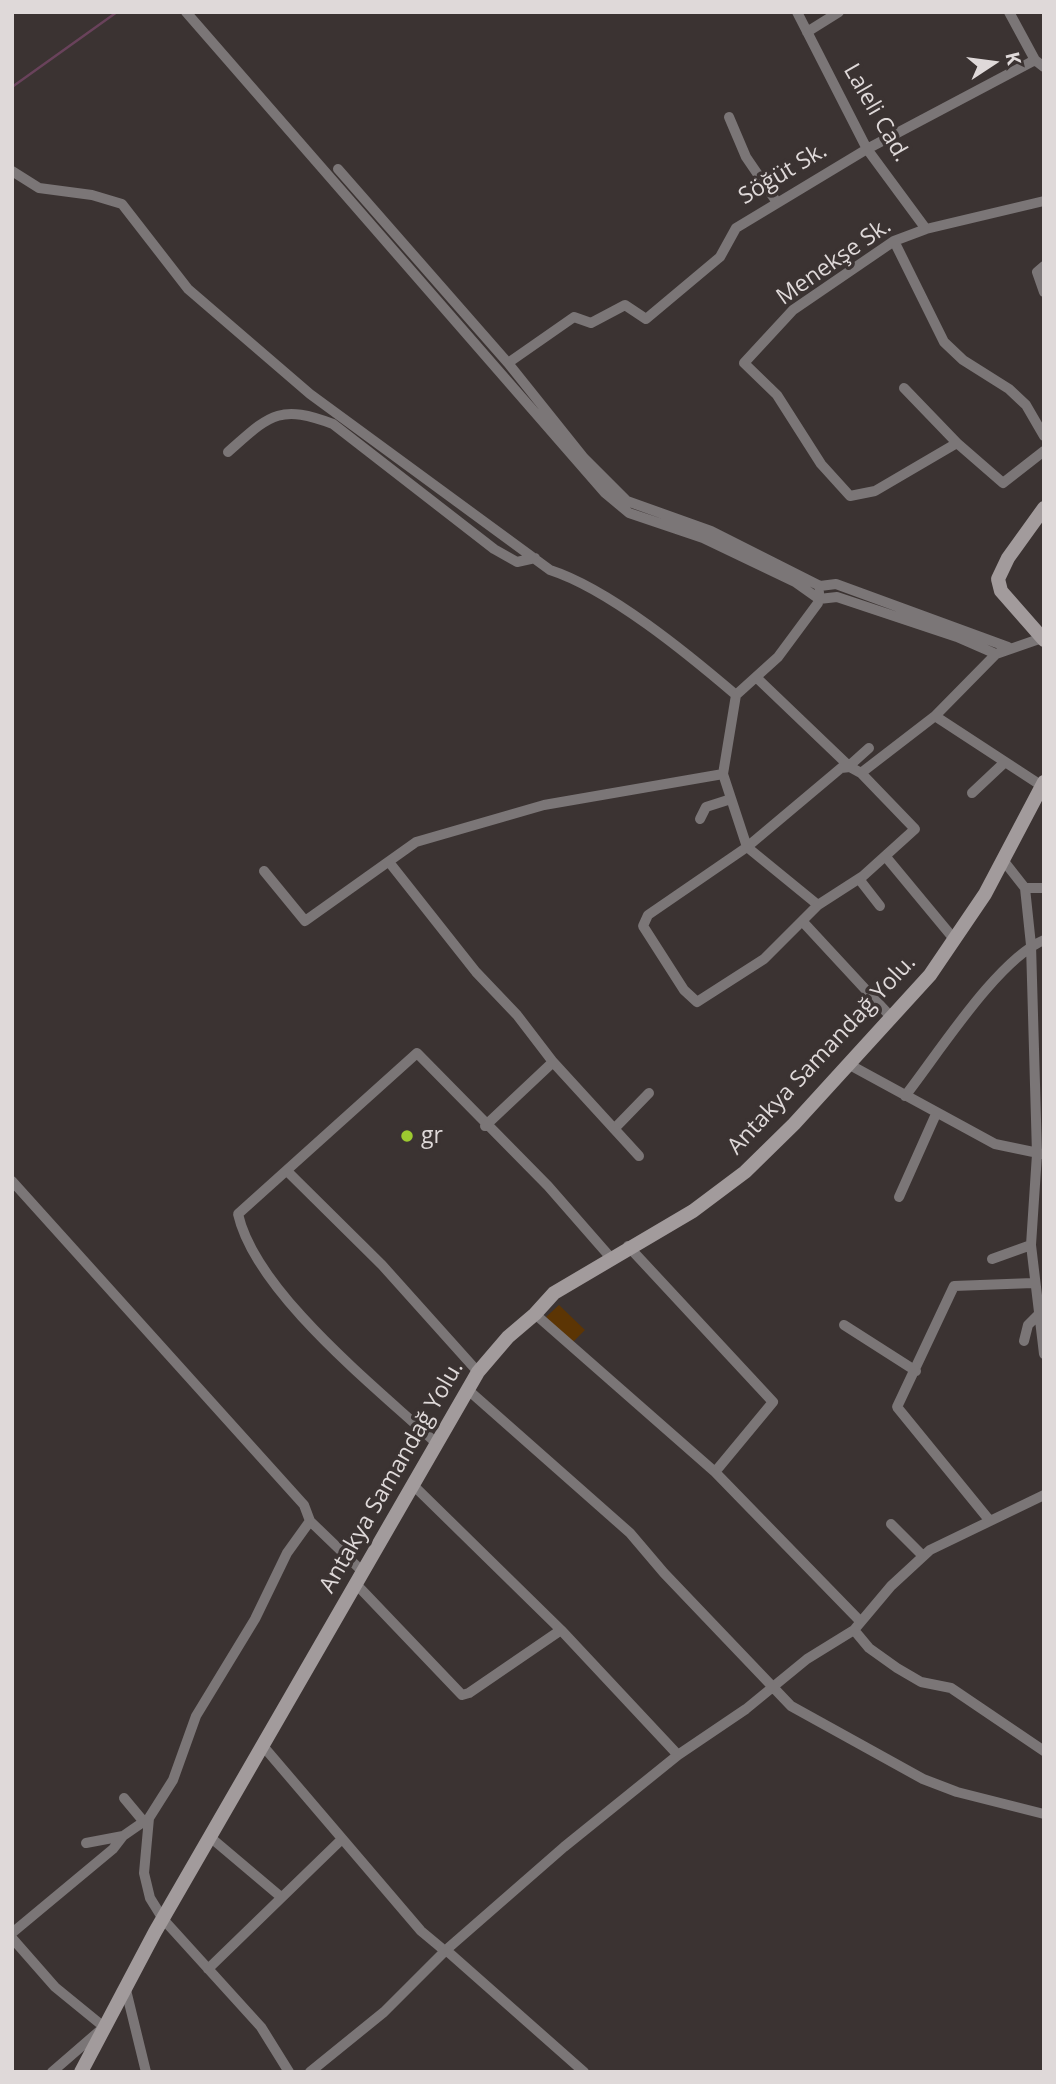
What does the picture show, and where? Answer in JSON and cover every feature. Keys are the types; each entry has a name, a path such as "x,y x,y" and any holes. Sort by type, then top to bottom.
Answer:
{"street":[{"path":"186,12 605,493 629,513 704,538 795,582 818,598 837,597 957,636 996,654"},
{"name":"Laleli Cad.","path":"797,12 867,149 926,229"},
{"path":"807,32 839,12"},
{"path":"1011,13 1040,63"},
{"name":"Söğüt Sk.","path":"508,363 574,317 591,323 625,305 646,319 720,257 736,228 776,201 867,149 1040,63"},
{"path":"729,117 746,157 776,201"},
{"path":"338,169 508,363 584,458 627,501 711,531 820,586 836,584 1008,647"},
{"path":"12,171 39,188 92,195 122,204 188,289 300,385 550,570 576,578 689,655 736,695"},
{"name":"Menekşe Sk.","path":"957,443 875,491 850,496 821,464 777,395 744,363 793,310 894,241 926,229 1044,201"},
{"path":"894,241 944,342 963,360 1009,389 1026,405 1044,436"},
{"path":"1044,267 1037,272 1044,292"},
{"path":"904,388 957,443 1003,483 1044,451"},
{"path":"228,452 257,427 281,413 303,412 332,424 494,550 517,562 535,558"},
{"path":"862,773 935,716 996,654 1008,647 1043,639 1001,591 998,579 1008,558 1044,508"},
{"path":"818,905 747,847 723,775 736,695 758,679 778,657 818,598 820,586"},
{"path":"758,679 849,766 862,773 915,830 859,879 818,905 764,958 697,1002 684,990 643,926 648,915 747,847 841,768 849,766 869,748"},
{"path":"935,716 1043,784"},
{"path":"972,793 1005,762"},
{"path":"264,871 305,921 416,842 544,805 723,775"},
{"name":"Antakya Samandağ Yolu.","path":"81,2072 125,1986 478,1372 508,1337 554,1293 693,1211 745,1172 850,1065 930,975 985,894 1043,784"},
{"path":"701,818 706,807 731,799"},
{"path":"886,857 954,939"},
{"path":"1003,860 1025,888 1031,945 1040,1154 1038,1204 1031,1245 1033,1283 1044,1354"},
{"path":"389,862 553,1062 639,1156"},
{"path":"859,879 880,906"},
{"path":"1025,888 1044,888"},
{"path":"803,922 891,1017"},
{"path":"905,1096 1002,970 1031,945 1044,940"},
{"path":"436,1443 304,1317 264,1270 243,1236 238,1214 288,1172 416,1054 485,1126 548,1186 611,1258"},
{"path":"485,1126 553,1062"},
{"path":"850,1065 995,1144 1040,1154"},
{"path":"614,1129 649,1093"},
{"path":"899,1198 936,1114"},
{"path":"288,1172 382,1265 478,1372"},
{"path":"12,1181 304,1505 310,1521 462,1695 469,1693 561,1630"},
{"path":"992,1259 1031,1245"},
{"path":"628,1247 773,1402 715,1472"},
{"path":"990,1521 897,1407 954,1286 1033,1283"},
{"path":"1024,1341 1028,1325 1039,1309"},
{"path":"535,1314 715,1472 857,1625 869,1647 920,1682 951,1688 1044,1751"},
{"path":"844,1325 916,1371"},
{"path":"467,1389 630,1533 664,1573 791,1706 923,1779 957,1792 1044,1814"},
{"path":"412,1483 561,1630 678,1755"},
{"path":"310,2072 384,2012 445,1950 564,1847 678,1755 774,1688 807,1659 857,1625 923,1556 1044,1495"},
{"path":"52,2072 104,2027 55,1987 12,1936 113,1849 123,1836 147,1820 173,1780 197,1716 255,1619 287,1553 310,1521"},
{"path":"891,1524 923,1556"},
{"path":"263,1746 421,1931 584,2072"},
{"path":"124,1798 147,1820 144,1873 150,1898 163,1919 261,2027 289,2072"},
{"path":"86,1843 123,1836"},
{"path":"210,1837 281,1897"},
{"path":"208,1969 342,1839"},
{"path":"125,1986 146,2072"}],"shaded area":[{"path":"559,1305 585,1330 572,1343 546,1317"}],"waterway":[{"path":"12,87 117,12"}],"place":[{"name":"gr","path":"407,1136"}]}
